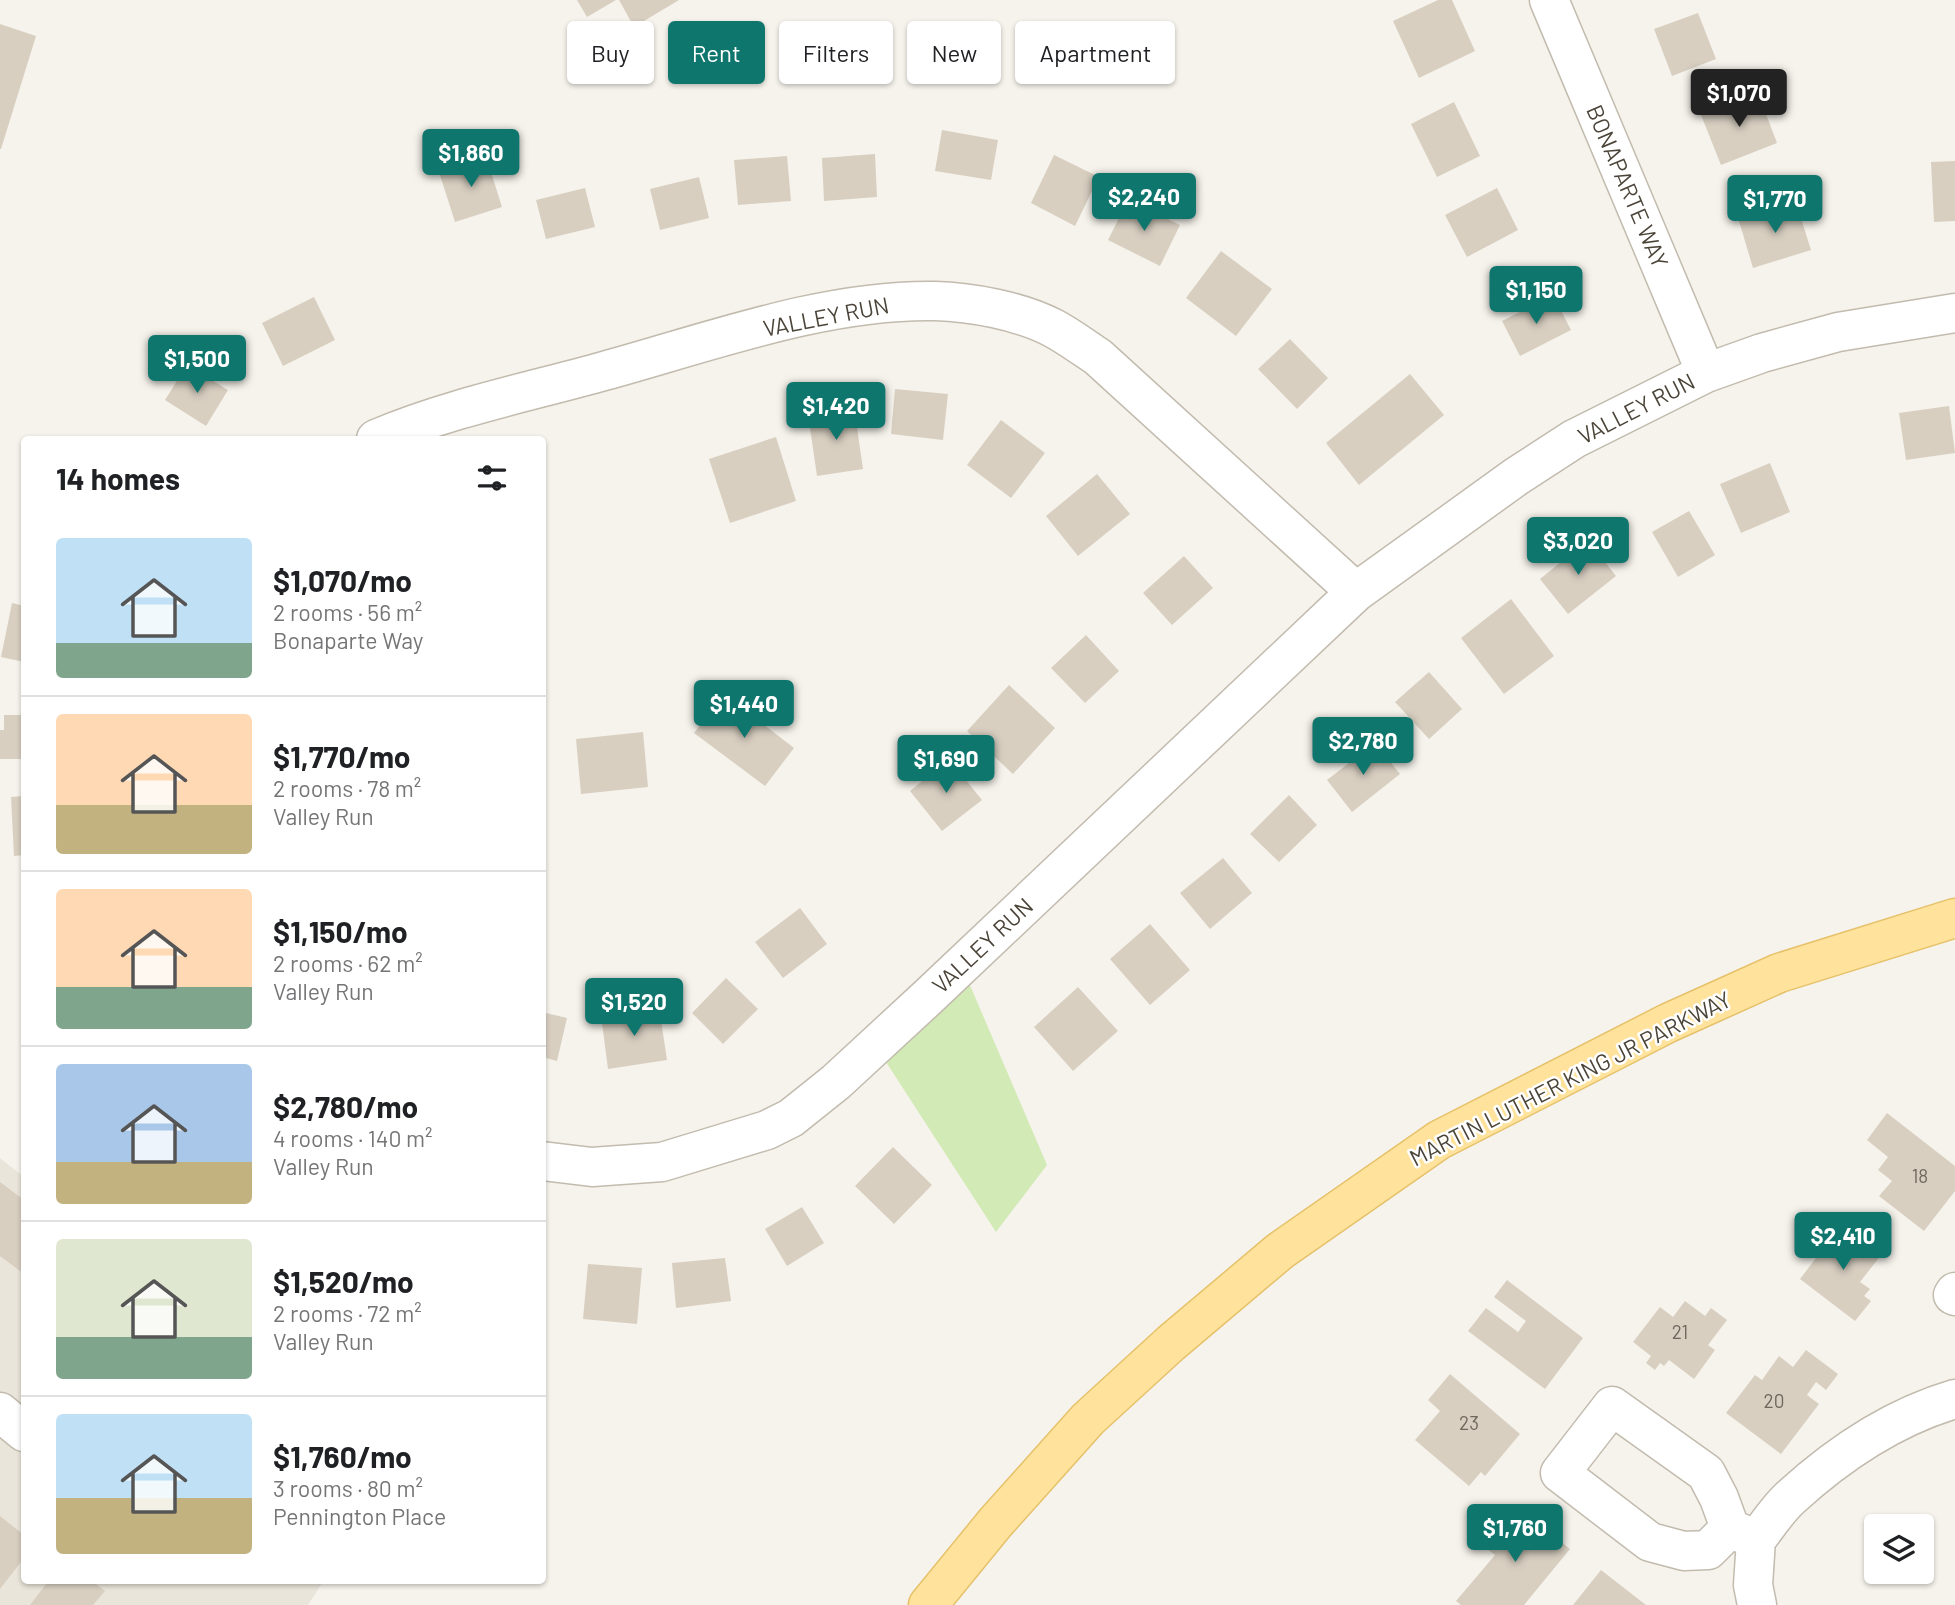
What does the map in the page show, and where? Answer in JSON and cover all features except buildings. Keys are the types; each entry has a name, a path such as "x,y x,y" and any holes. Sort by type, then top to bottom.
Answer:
{"main road":[{"name":"MARTIN LUTHER KING JR PARKWAY","path":"928,1605 995,1523 1088,1419 1171,1343 1280,1251 1404,1163 1439,1140 1668,1023 1767,979 1955,918"}],"street":[{"name":"BONAPARTE WAY","path":"1549,0 1706,373"},
{"name":"VALLEY RUN","path":"385,436 451,413 798,317 877,302 937,301 991,308 1025,316 1054,328 1098,357 1356,592"},
{"name":"VALLEY RUN","path":"546,1161 592,1167 662,1162 767,1130 792,1118 836,1082 927,998 1356,592 1517,475 1562,447 1706,373 1762,353 1838,332 1955,313"},
{"path":"1757,1605 1743,1534 1879,1432 1924,1408 1955,1399"},
{"path":"0,1412 21,1430"}],"shaded area":[{"path":"0,1158 21,1175 21,1584 321,1584 308,1605 0,1605"}],"green space":[{"path":"969,983 1047,1165 996,1232 886,1062"}]}
